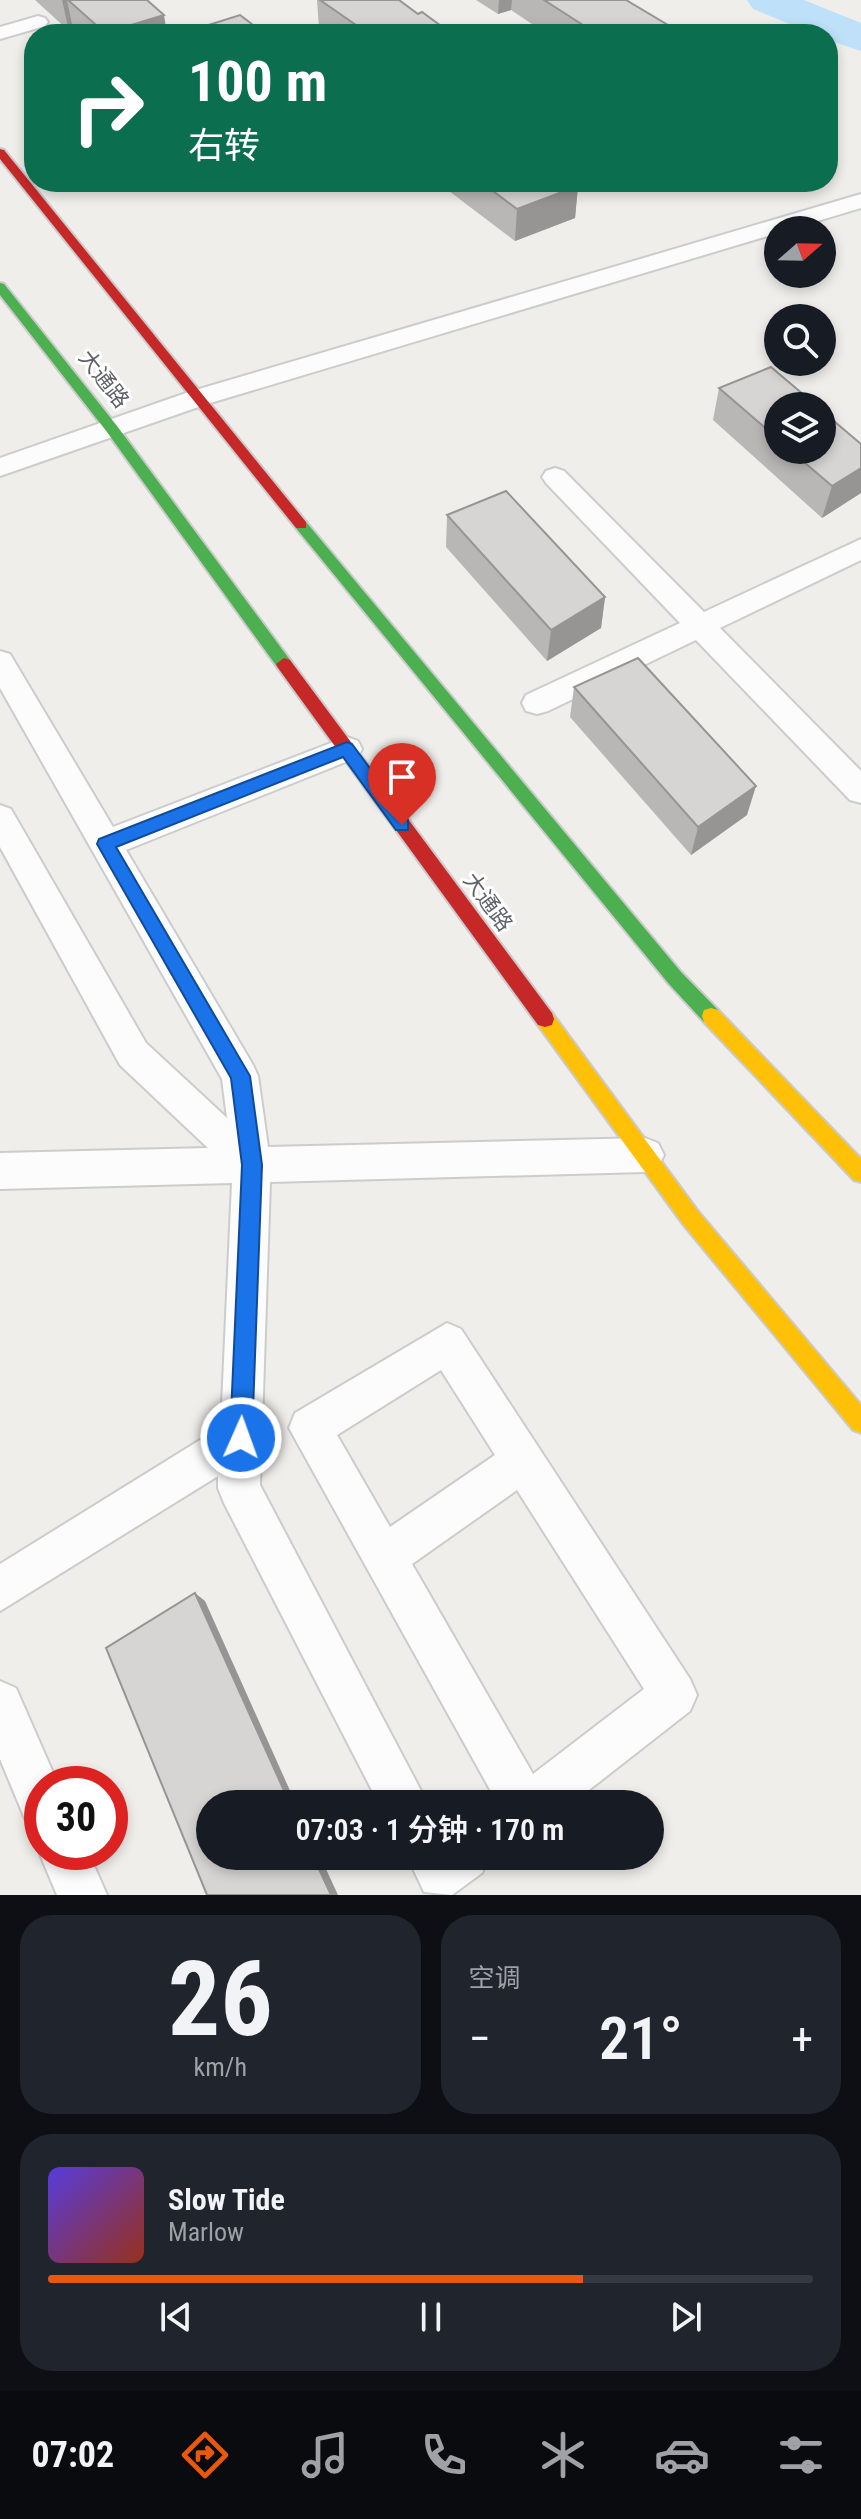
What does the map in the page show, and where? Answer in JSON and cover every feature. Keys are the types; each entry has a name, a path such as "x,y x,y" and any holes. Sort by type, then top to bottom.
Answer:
{"street":[{"path":"31,24 38,22"},
{"path":"0,33 24,26"},
{"path":"0,152 24,182"},
{"path":"32,192 675,978 861,1173"},
{"path":"0,467 198,398 861,201"},
{"name":"大通路","path":"0,287 112,429 690,1217 861,1422"},
{"path":"555,477 861,791"},
{"path":"537,703 861,549"},
{"path":"0,662 240,1076 252,1165 239,1488 397,1790"},
{"path":"105,844 347,749"},
{"path":"0,818 133,1054 252,1165"},
{"path":"0,1171 645,1155"},
{"path":"516,1790 310,1428 447,1343 674,1695 550,1790"},
{"path":"0,1589 241,1438"},
{"path":"383,1558 523,1461"},
{"path":"0,1704 27,1766"},
{"path":"71,1870 82,1895"}],"building":[{"path":"68,0 147,0 164,15 134,24 95,24"},
{"path":"320,0 399,0 438,24 355,24"},
{"path":"544,0 626,0 666,24 581,24"},
{"path":"240,15 252,24 212,24"},
{"path":"494,192 562,192 517,209"},
{"path":"764,370 764,376 782,376 800,392 764,392 764,427 719,388"},
{"path":"836,423 861,444 861,468 832,486 806,464 836,464"},
{"path":"506,491 605,597 551,630 447,515"},
{"path":"638,658 756,786 698,827 574,687"},
{"path":"195,1593 284,1790 196,1790 196,1868 106,1648"},
{"path":"197,1870 319,1870 331,1895 207,1895"}],"waterway":[{"path":"768,0 827,24"},
{"path":"838,29 861,38"}],"traffic: fast":[{"path":"0,287 112,429 284,664"},
{"path":"301,525 675,978 711,1016"}],"traffic: slow":[{"path":"711,1016 861,1173"},
{"path":"545,1019 690,1217 861,1422"}],"traffic: jam":[{"path":"0,152 24,182"},
{"path":"32,192 301,525"},
{"path":"284,664 545,1019"}],"route":[{"path":"241,1438 252,1165 240,1076 105,844 347,749 402,825"}]}
